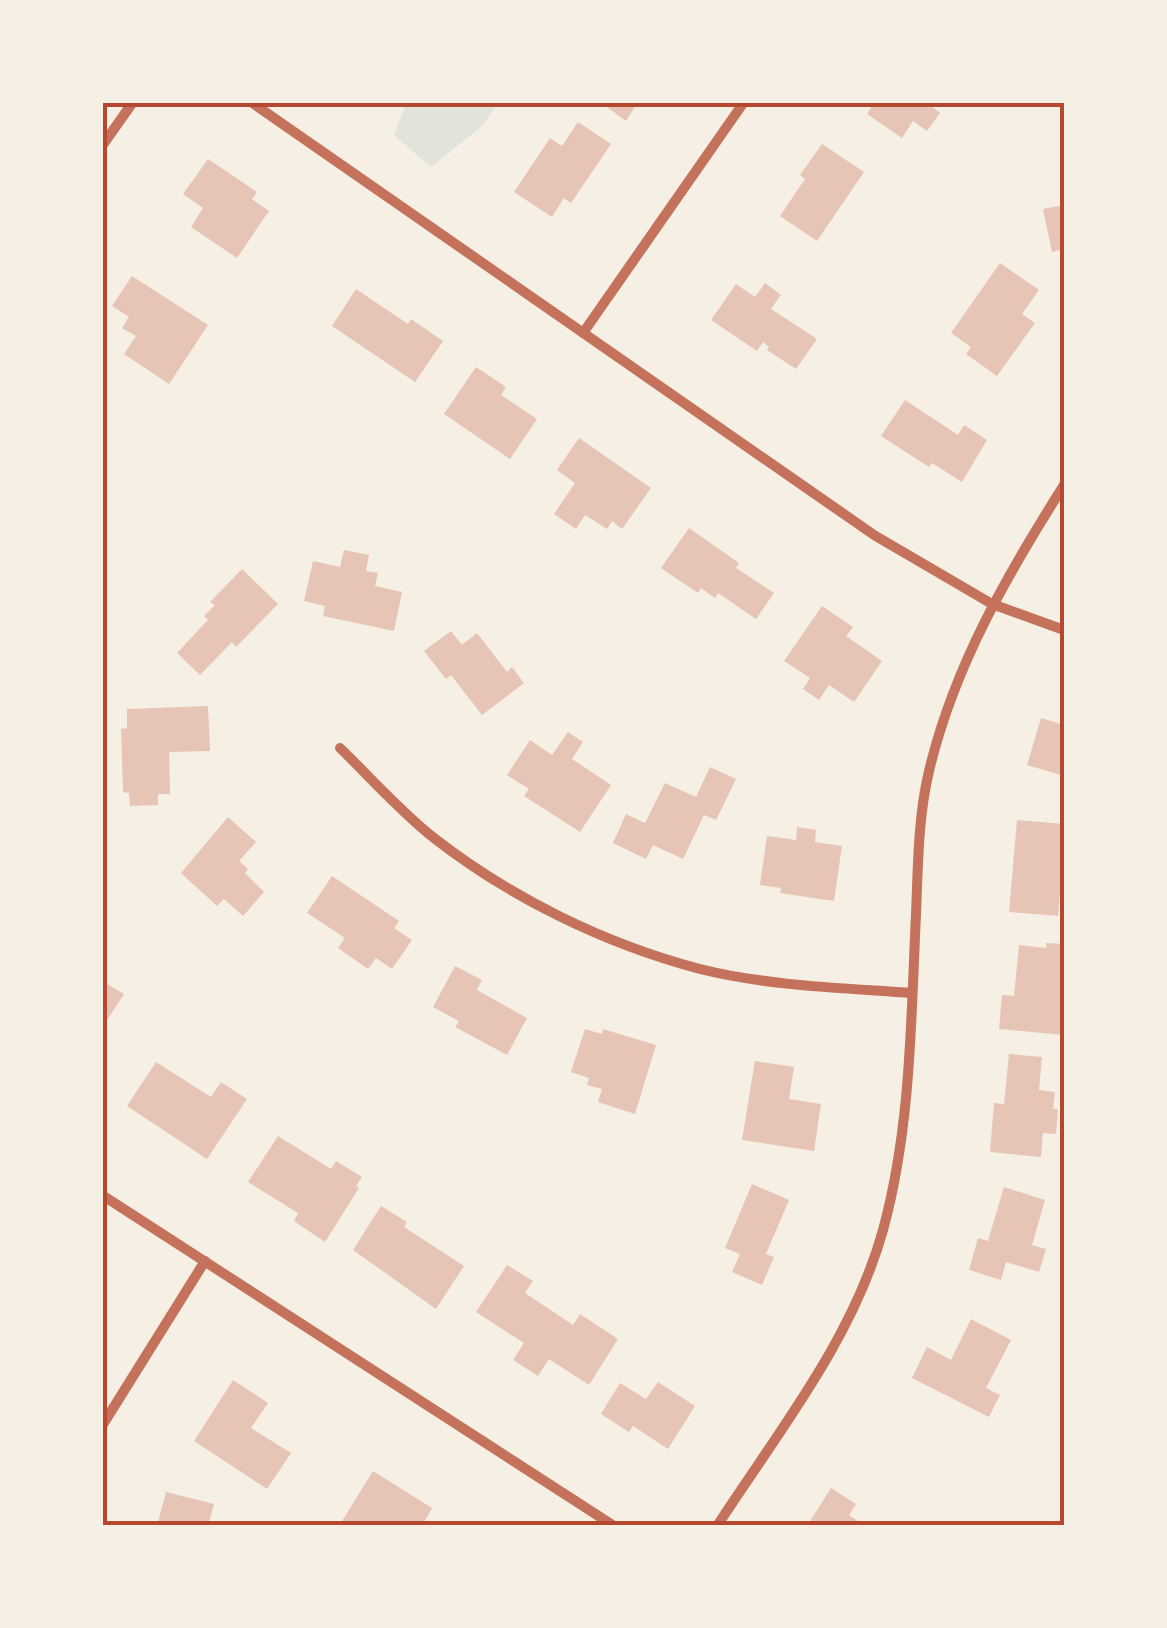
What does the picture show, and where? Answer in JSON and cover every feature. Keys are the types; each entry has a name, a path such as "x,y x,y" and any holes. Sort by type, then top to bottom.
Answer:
{"street":[{"path":"102,146 133,102"},
{"path":"252,102 874,535 992,604 1064,630"},
{"path":"584,333 744,102"},
{"path":"717,1526 844,1329 867,1278 894,1183 910,1045 919,853 928,773 950,701 992,604 1064,485"},
{"path":"340,748 432,836 541,908 594,932 701,969 761,980 912,994"},
{"path":"102,1195 614,1526"},
{"path":"102,1426 205,1261"}],"shaded area":[{"path":"406,102 498,103 482,126 431,167 394,135"}],"building":[{"path":"600,102 638,102 626,121"},
{"path":"874,102 926,102 940,113 927,131 913,121 902,138 867,114"},
{"path":"578,122 611,144 571,203 564,198 552,217 514,192 550,138 562,146"},
{"path":"822,144 864,172 817,241 780,216 805,179 800,175"},
{"path":"208,159 257,192 252,199 269,211 237,258 191,227 203,208 183,194"},
{"path":"1064,205 1064,249 1052,252 1043,209"},
{"path":"1000,263 1039,290 1022,314 1035,323 997,376 966,354 971,347 951,333"},
{"path":"132,276 208,325 169,384 124,354 136,336 122,328 129,317 112,306"},
{"path":"765,283 781,295 771,309 817,339 796,369 767,350 769,347 763,342 757,351 711,320 736,284 755,297"},
{"path":"356,289 408,324 411,319 443,341 415,382 332,326"},
{"path":"476,367 506,387 501,395 537,419 510,459 444,414"},
{"path":"905,400 958,435 964,425 987,440 962,482 932,463 929,467 881,436"},
{"path":"579,438 651,488 622,529 612,521 607,529 585,515 576,529 554,514 575,483 557,470"},
{"path":"689,528 739,563 736,568 774,593 756,619 718,593 715,598 701,588 698,593 661,568"},
{"path":"344,550 369,555 366,571 378,573 375,586 402,592 394,631 323,616 325,606 304,601 313,561 340,567"},
{"path":"242,569 278,604 236,647 232,642 200,675 177,653 208,620 204,616 215,605 210,602"},
{"path":"822,606 853,627 846,636 882,661 854,702 829,685 819,700 803,689 810,678 784,661"},
{"path":"451,631 462,645 477,633 507,672 512,667 524,683 482,715 451,675 446,679 424,651"},
{"path":"208,706 210,751 169,752 170,794 158,794 158,805 130,806 129,793 123,792 121,729 127,728 127,709"},
{"path":"1041,718 1064,725 1064,776 1027,765"},
{"path":"568,732 583,742 572,759 611,785 580,832 524,796 529,789 507,775 530,740 552,755"},
{"path":"710,767 736,779 716,820 704,815 683,859 653,845 646,859 613,843 626,814 645,823 665,783 696,797"},
{"path":"228,817 256,842 239,861 264,892 243,916 224,899 217,906 181,873"},
{"path":"1017,820 1064,824 1064,879 1058,916 1009,912"},
{"path":"797,827 816,830 815,842 842,846 834,901 780,893 781,888 760,885 767,836 796,840"},
{"path":"332,876 399,921 394,928 412,940 392,969 376,958 368,969 338,948 345,938 307,913"},
{"path":"1046,943 1064,944 1064,1035 999,1029 1002,995 1014,996 1019,945 1046,948"},
{"path":"455,966 482,980 477,990 527,1018 507,1055 455,1027 459,1021 433,1007"},
{"path":"102,981 124,994 102,1028"},
{"path":"585,1029 602,1034 603,1029 656,1045 635,1114 598,1102 602,1089 587,1085 589,1078 571,1072"},
{"path":"1009,1054 1042,1057 1039,1090 1055,1092 1056,1134 1043,1133 1041,1157 990,1152 994,1103 1004,1104"},
{"path":"755,1061 794,1067 789,1099 821,1104 814,1151 742,1140"},
{"path":"156,1062 211,1097 221,1082 247,1099 207,1159 127,1106"},
{"path":"278,1136 331,1169 336,1161 362,1177 325,1242 294,1221 298,1213 248,1182"},
{"path":"752,1184 789,1200 766,1254 774,1257 762,1285 732,1272 740,1254 725,1248"},
{"path":"1004,1187 1045,1200 1032,1245 1046,1249 1039,1272 1006,1262 1001,1280 969,1270 978,1238 988,1241"},
{"path":"381,1206 407,1222 404,1227 464,1266 436,1309 353,1250"},
{"path":"507,1265 533,1281 525,1293 573,1325 580,1314 618,1339 589,1385 549,1359 538,1376 513,1360 524,1343 476,1312"},
{"path":"971,1319 1011,1340 986,1388 1000,1395 989,1417 912,1378 927,1347 951,1360"},
{"path":"233,1380 268,1403 251,1428 291,1453 267,1489 194,1441"},
{"path":"658,1382 695,1406 668,1449 633,1426 629,1432 601,1414 620,1383 646,1399"},
{"path":"373,1471 432,1508 422,1526 339,1526"},
{"path":"831,1488 856,1504 849,1515 865,1526 807,1526"},
{"path":"166,1492 214,1504 208,1526 157,1526"}]}
